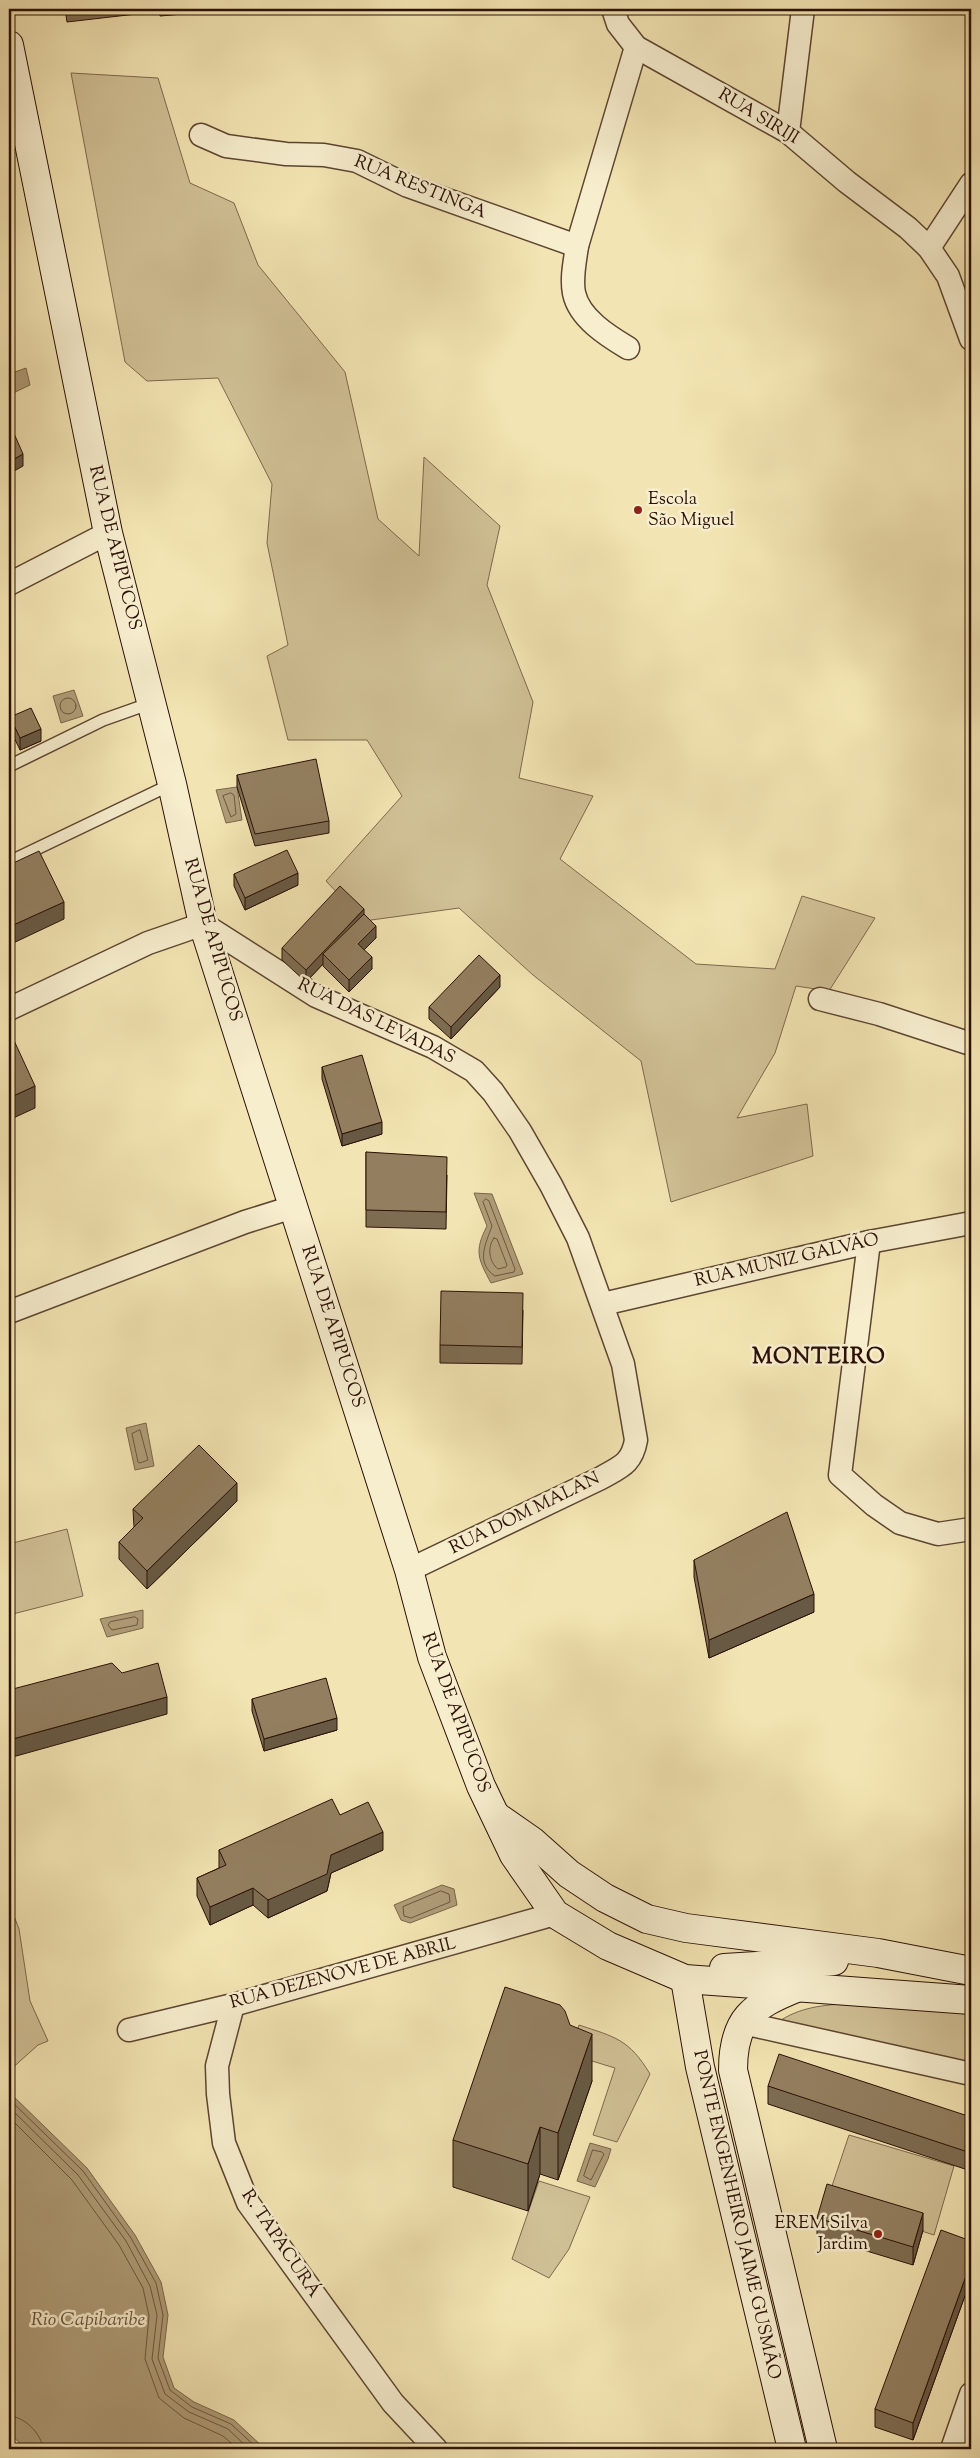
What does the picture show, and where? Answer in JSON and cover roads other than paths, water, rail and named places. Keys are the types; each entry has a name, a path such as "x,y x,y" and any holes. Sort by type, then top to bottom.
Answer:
{"main road":[{"name":"RUA DE APIPUCOS","path":"9,45 108,533 172,784 204,924 409,1570 432,1657 493,1814 514,1855 555,1914"},
{"path":"493,1814 532,1841 569,1874 605,1898 647,1919 686,1928 878,1953 971,1971"},
{"path":"555,1914 608,1946 685,1979 801,1986 971,2000"},
{"path":"685,1979 716,1969 802,1962 857,1961 878,1953"},
{"name":"PONTE ENGENHEIRO JAIME GUSMÃO","path":"685,1979 700,2067 792,2449"},
{"name":"PONTE ENGENHEIRO JAIME GUSMÃO","path":"801,1986 767,2000 750,2013 743,2023 734,2044 733,2070 823,2449"}],"street":[{"name":"RUA SIRIJI","path":"613,9 618,24 636,47 788,132 847,182 908,228 929,248 948,276 971,339"},
{"path":"788,132 803,9"},
{"path":"628,348 608,336 582,310 574,294 574,273 577,246 636,47"},
{"name":"RUA RESTINGA","path":"201,135 226,146 286,154 324,155 357,161 408,186 577,246"},
{"path":"929,248 971,184"},
{"path":"9,584 108,533"},
{"path":"9,1009 148,943 204,924"},
{"name":"RUA DAS LEVADAS","path":"204,924 316,996 433,1047 474,1071 493,1092 520,1131 551,1185 578,1238 623,1364 634,1424 636,1440 634,1451"},
{"path":"820,999 879,1014 971,1044"},
{"path":"9,1312 236,1225 293,1207"},
{"name":"RUA MUNIZ GALVÃO","path":"603,1304 869,1242 971,1223"},
{"path":"869,1242 840,1475 874,1505 900,1523 938,1534 971,1529"},
{"name":"RUA DOM MALAN","path":"409,1570 601,1478 627,1463 634,1451"},
{"name":"RUA DEZENOVE DE ABRIL","path":"129,2030 233,2004 555,1914"},
{"name":"R. TAPACURÁ","path":"233,2004 217,2066 218,2094 224,2143 248,2203 393,2403 436,2449"},
{"path":"743,2023 971,2074"},
{"path":"952,2449 971,2394"}],"lane":[{"path":"9,766 103,720 151,703"},
{"path":"9,862 172,784"}],"water":[{"path":"26,368 30,385 9,395 9,374"},
{"path":"74,690 83,716 61,723 53,696"},
{"path":"237,787 242,820 226,823 216,790"},
{"path":"474,1193 492,1194 523,1274 491,1283 479,1255 480,1242 487,1226"},
{"path":"146,1423 154,1466 135,1470 126,1428"},
{"path":"143,1610 143,1628 107,1637 100,1619"},
{"path":"442,1885 454,1889 457,1905 410,1923 401,1920 394,1905"},
{"name":"Rio Capibaribe","path":"9,2092 87,2168 135,2235 161,2282 168,2315 163,2357 174,2388 194,2402 234,2420 265,2449 26,2449 9,2433"},
{"path":"590,2143 611,2149 595,2187 577,2181"}],"place":[{"name":"Escola São Miguel","path":"638,510"},
{"name":"EREM Silva Jardim","path":"878,2234"}],"district":[{"name":"MONTEIRO","path":"819,1358"}]}
